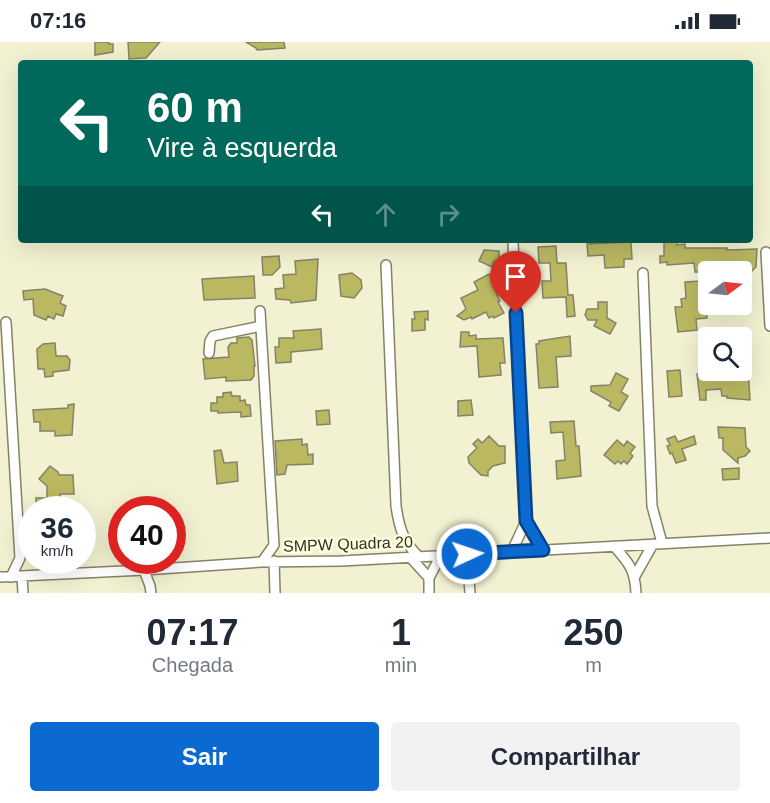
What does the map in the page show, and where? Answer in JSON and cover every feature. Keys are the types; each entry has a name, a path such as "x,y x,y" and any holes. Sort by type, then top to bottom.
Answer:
{"street":[{"path":"512,551 526,521 513,243"},
{"path":"766,252 770,326"},
{"path":"386,265 396,506 401,534 429,578"},
{"path":"635,576 657,543 652,506 644,273"},
{"path":"260,311 274,545 262,562"},
{"path":"6,322 18,524"},
{"path":"209,353 213,336 261,326"},
{"path":"526,521 543,550"},
{"name":"SMPW Quadra 20","path":"186,567 274,561 341,561 770,538"},
{"path":"274,545 294,561"},
{"path":"614,546 627,561 635,576 636,593"},
{"path":"467,554 470,593"},
{"path":"429,593 429,578 441,555"},
{"path":"274,561 275,593"},
{"path":"11,577 18,562"},
{"name":"SMPW Quadra 20","path":"0,577 108,572"},
{"path":"145,574 150,589"},
{"path":"150,589 158,574"},
{"path":"22,576 23,593"}],"building":[{"path":"95,42 113,44 113,52 95,55"},
{"path":"128,42 160,42 146,58 129,59"},
{"path":"246,42 284,42 285,48 257,50"},
{"path":"631,243 632,259 624,259 624,267 605,268 604,255 588,256 587,244"},
{"path":"664,243 685,244 685,248 757,249 756,267 752,271 752,261 698,261 698,272 695,272 694,263 667,265 667,262 660,263 660,256 664,256"},
{"path":"556,246 557,263 566,263 568,295 573,295 575,316 567,317 566,297 543,298 542,281 551,281 550,263 539,263 538,247"},
{"path":"484,250 499,251 499,261 494,261 492,267 479,261"},
{"path":"279,256 280,267 272,275 263,275 262,257"},
{"path":"318,259 316,300 291,303 290,300 276,299 275,289 284,288 283,275 296,274 295,261"},
{"path":"352,273 361,280 362,288 354,298 341,296 339,275"},
{"path":"489,274 498,292 496,293 500,301 498,302 504,313 489,318 486,312 464,320 457,316 466,309 461,298 478,290 474,282"},
{"path":"254,276 255,298 204,300 202,279"},
{"path":"698,281 698,315 707,315 707,318 696,319 697,330 678,332 675,307 682,307 681,299 686,298 685,282"},
{"path":"45,289 63,296 60,303 66,306 63,316 56,314 54,319 48,316 46,320 34,315 33,299 24,300 23,291"},
{"path":"598,302 607,302 607,318 616,323 610,334 594,326 597,320 588,320 585,315 587,309 598,309"},
{"path":"428,311 425,330 412,331 414,312"},
{"path":"321,329 322,349 291,352 291,362 276,363 275,347 279,347 279,338 294,338 293,331"},
{"path":"461,332 469,332 469,336 476,335 476,339 503,338 505,363 500,363 501,375 479,377 477,346 460,347"},
{"path":"570,336 571,356 556,357 558,387 539,388 536,344 539,344 539,341"},
{"path":"249,337 252,340 255,366 251,380 226,381 226,377 205,379 203,359 229,357 228,347 231,343 237,343 237,338"},
{"path":"55,343 56,356 67,356 70,360 69,370 53,372 53,376 45,377 44,369 38,369 37,349 43,344"},
{"path":"680,370 682,396 669,397 667,371"},
{"path":"616,373 628,379 621,392 628,396 619,411 609,406 611,402 591,391 591,386 610,385"},
{"path":"697,374 698,381 749,381 750,400 727,398 727,396 722,396 721,389 706,390 706,400 700,400"},
{"path":"231,392 232,396 240,396 240,401 245,400 246,405 250,405 251,416 241,417 241,412 211,411 211,403 217,403 217,397 223,397 223,393"},
{"path":"471,400 473,415 458,416 458,401"},
{"path":"74,404 72,435 55,436 55,431 40,431 40,422 34,422 33,410 68,408 68,405"},
{"path":"329,410 330,424 317,425 316,411"},
{"path":"574,421 576,446 579,446 581,476 557,479 556,461 565,460 563,432 551,433 550,422"},
{"path":"718,427 745,428 746,447 750,451 738,458 738,463 723,450 723,438 719,438"},
{"path":"489,436 499,446 505,446 505,463 493,466 488,471 488,476 481,475 469,463 468,457 477,448 473,444 478,439 482,443"},
{"path":"675,436 678,442 694,436 696,444 682,449 686,460 676,463 667,446 670,445 667,439"},
{"path":"302,439 302,445 307,444 308,455 313,454 313,464 287,465 285,474 277,475 275,441"},
{"path":"617,440 624,446 627,441 635,447 630,453 633,456 627,464 624,461 621,464 618,461 615,464 604,455"},
{"path":"221,450 224,463 237,462 238,481 217,484 214,451"},
{"path":"50,466 59,475 73,475 74,494 47,496 47,486 39,479"},
{"path":"739,468 739,479 723,480 722,469"}],"route":[{"path":"467,554 543,550 526,521 516,313"}]}
